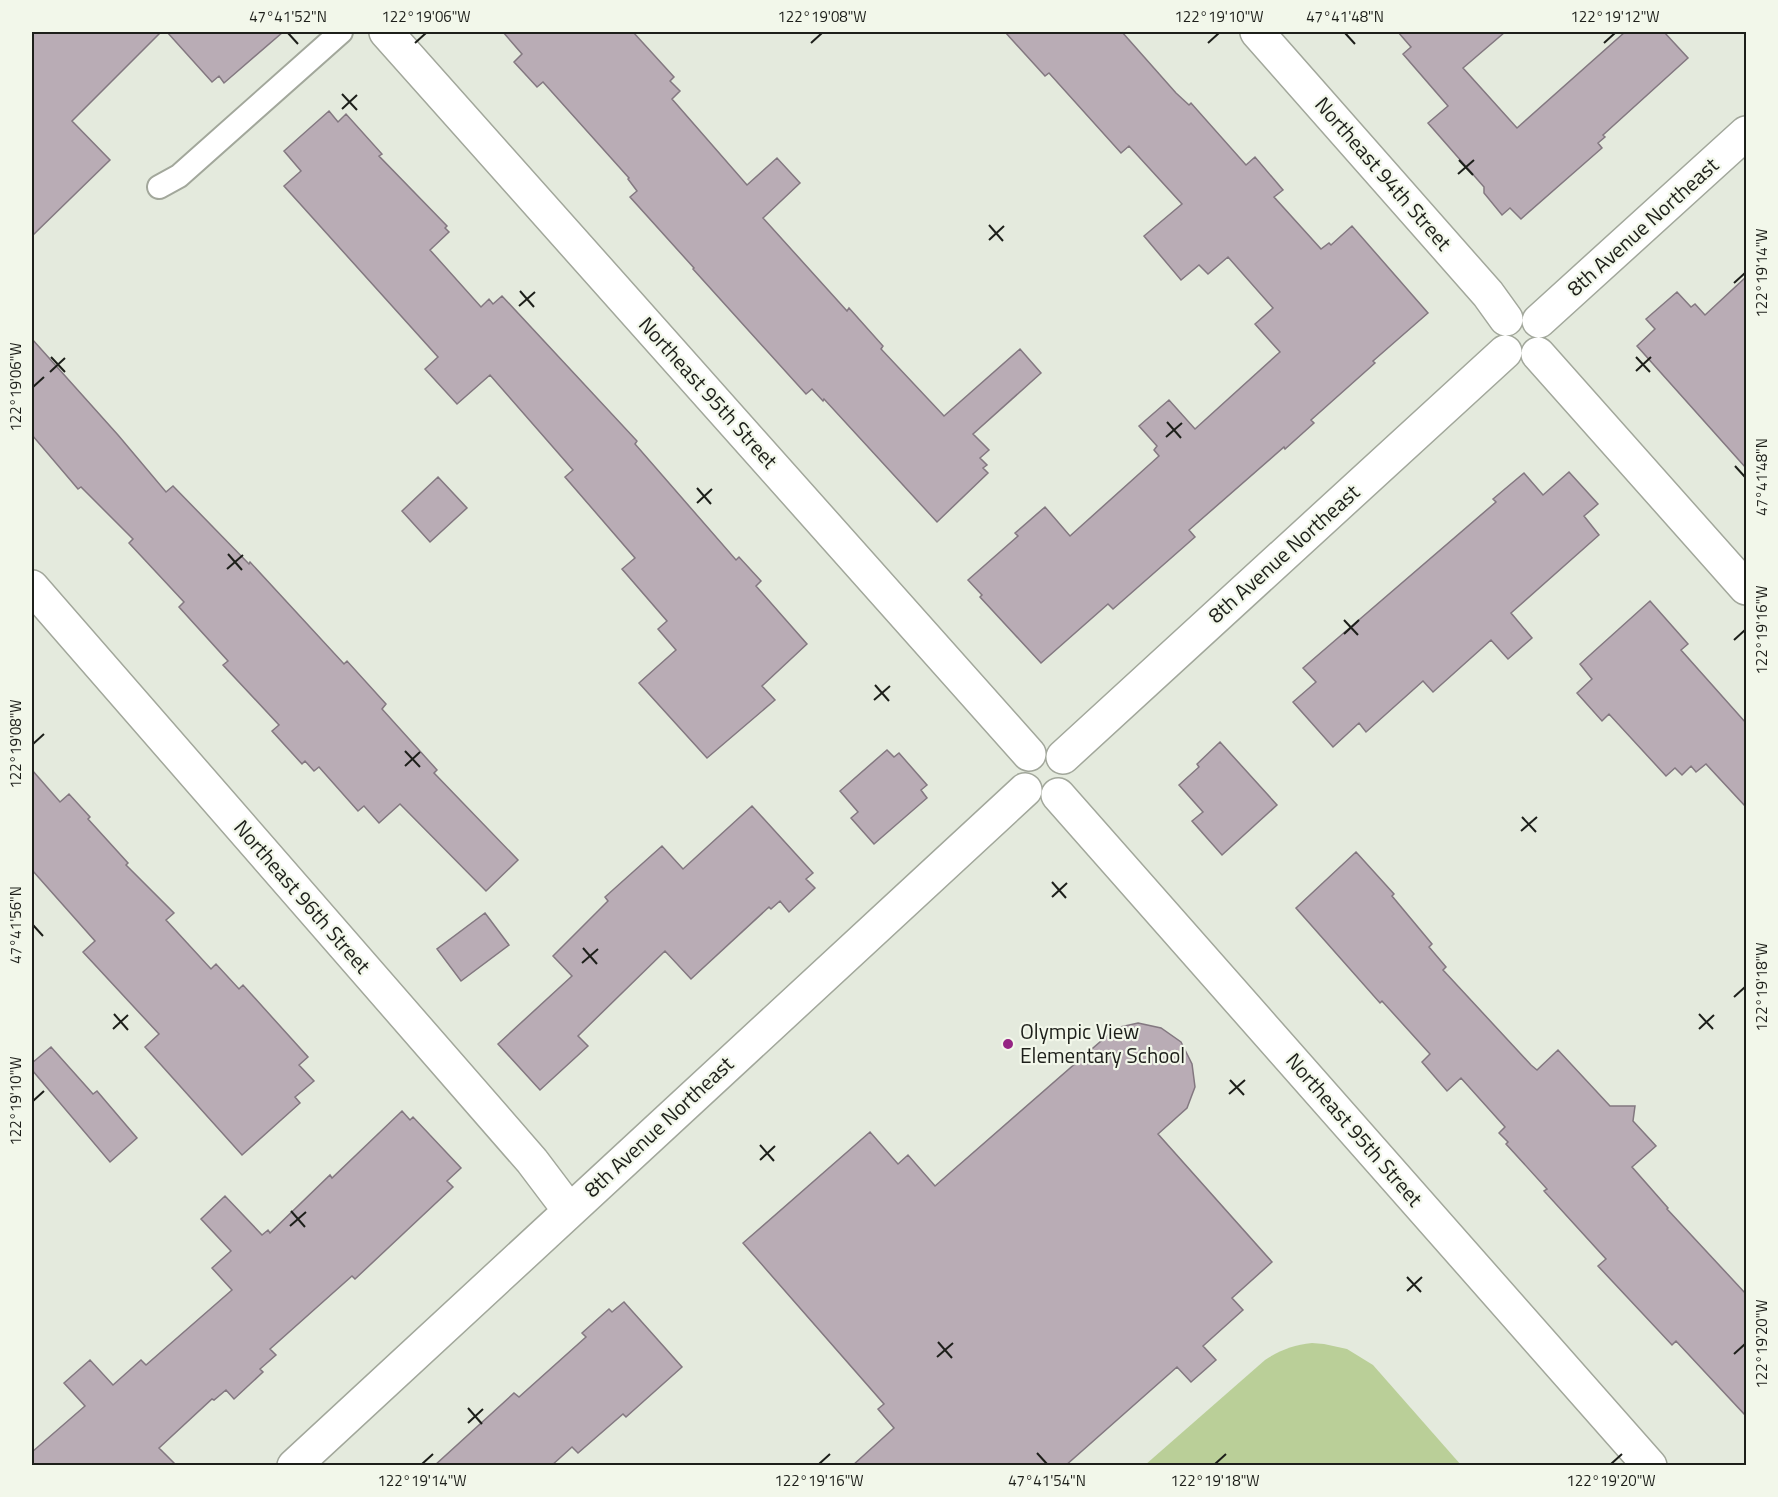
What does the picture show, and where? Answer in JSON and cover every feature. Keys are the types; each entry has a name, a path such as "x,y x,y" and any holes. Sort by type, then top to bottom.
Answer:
{"street":[{"name":"Northeast 95th Street","path":"386,32 1029,754"},
{"name":"Northeast 94th Street","path":"1257,32 1488,294 1506,319"},
{"name":"8th Avenue Northeast","path":"1539,321 1746,134"},
{"path":"1523,314 1532,315 1539,321 1544,329 1545,338 1538,354 1521,360 1512,358 1504,352 1499,335 1506,319 1523,314"},
{"name":"8th Avenue Northeast","path":"1063,757 1504,352"},
{"path":"1538,354 1746,588"},
{"name":"Northeast 96th Street","path":"32,588 532,1161 569,1210"},
{"path":"1040,749 1048,749 1063,757 1070,773 1065,789 1050,799 1034,797 1025,790 1019,771 1029,754 1040,749"},
{"name":"8th Avenue Northeast","path":"294,1466 1025,790"},
{"name":"Northeast 95th Street","path":"1058,795 1650,1466"}],"lane":[{"path":"159,187 179,176 341,32"}],"green space":[{"path":"1312,1343 1347,1349 1373,1365 1461,1465 1145,1465 1265,1360 1287,1348"}],"building":[{"path":"32,32 161,32 72,121 110,160 32,236"},
{"path":"167,32 283,32 224,83 219,76 212,82"},
{"path":"503,32 633,32 674,77 670,81 680,91 672,99 747,185 777,158 800,183 763,218 847,311 849,308 883,346 881,349 944,416 1020,349 1041,373 973,434 989,450 980,458 987,465 983,468 988,473 937,522 824,399 823,401 812,389 806,394 693,269 630,197 637,191 629,178 543,82 537,87 514,62 522,54"},
{"path":"1005,32 1122,32 1176,93 1189,105 1191,103 1246,165 1255,157 1283,190 1274,197 1321,249 1329,243 1331,245 1352,226 1428,313 1311,420 1314,423 1189,530 1195,537 1113,609 1108,604 1041,663 980,597 982,595 968,580 1018,536 1015,533 1045,507 1070,536 1159,456 1154,450 1157,446 1139,426 1169,400 1195,429 1280,352 1255,324 1273,308 1228,257 1208,274 1199,265 1181,280 1144,236 1182,204 1129,146 1121,153 1049,73 1045,76"},
{"path":"1398,32 1505,32 1463,68 1517,128 1625,32 1664,32 1688,58 1603,135 1605,137 1598,143 1602,148 1521,219 1510,208 1502,215 1484,193 1484,187 1428,123 1448,106 1403,54 1411,47"},
{"path":"329,111 338,122 346,114 382,154 379,156 447,226 445,228 449,232 430,250 481,307 489,299 493,304 502,296 637,441 635,444 736,560 739,557 761,581 756,586 807,644 762,686 775,700 707,758 639,683 676,650 658,629 667,621 622,569 635,558 565,477 573,470 490,375 457,404 425,369 438,357 284,186 301,171 284,151"},
{"path":"1746,277 1746,468 1637,346 1655,329 1646,319 1677,292 1691,307 1695,304 1705,315"},
{"path":"32,339 166,492 173,486 249,564 250,562 344,664 347,661 386,704 382,709 437,770 434,773 518,860 486,891 400,804 379,823 364,806 358,811 319,767 314,771 305,761 302,764 272,731 279,725 223,665 228,661 179,607 184,602 129,543 133,539 81,487 78,489 32,435"},
{"path":"1569,472 1598,504 1584,516 1599,535 1511,613 1532,638 1508,659 1491,640 1433,692 1423,681 1366,732 1359,723 1333,747 1293,702 1316,682 1303,668 1496,502 1493,499 1524,473 1543,495"},
{"path":"438,477 467,508 430,542 402,511"},
{"path":"1650,601 1688,644 1681,650 1746,723 1746,807 1706,764 1696,772 1691,766 1682,775 1675,768 1666,776 1609,714 1602,721 1577,693 1592,679 1580,664"},
{"path":"1220,742 1277,805 1222,855 1192,821 1203,812 1179,785 1199,767 1197,764"},
{"path":"887,750 894,757 899,753 927,785 921,790 927,798 874,844 851,818 858,812 840,791"},
{"path":"32,770 60,802 69,794 90,817 88,819 128,863 126,865 174,913 166,920 211,969 216,964 239,989 243,985 308,1057 299,1065 314,1081 295,1097 300,1103 242,1155 145,1047 159,1034 83,952 95,941 32,870"},
{"path":"752,806 813,873 806,879 815,888 789,912 780,901 771,909 769,907 691,979 665,951 578,1036 588,1046 540,1090 498,1044 572,976 553,956 608,901 605,897 662,846 683,869"},
{"path":"1356,852 1394,894 1392,896 1432,944 1429,947 1446,967 1443,970 1531,1065 1537,1070 1558,1050 1610,1106 1635,1106 1633,1121 1656,1146 1632,1167 1667,1209 1746,1294 1746,1416 1676,1341 1672,1345 1598,1266 1606,1259 1544,1191 1547,1189 1506,1144 1508,1142 1499,1133 1505,1127 1461,1078 1447,1091 1422,1062 1430,1054 1382,1001 1380,1003 1296,908"},
{"path":"485,913 509,945 461,981 437,949"},
{"path":"1138,1023 1161,1028 1181,1042 1192,1064 1195,1087 1187,1108 1158,1134 1272,1262 1232,1298 1243,1310 1203,1346 1216,1360 1191,1382 1177,1367 1065,1466 852,1466 894,1428 878,1409 884,1404 743,1243 870,1132 898,1164 908,1155 935,1186 1116,1028"},
{"path":"51,1047 93,1094 97,1091 137,1138 110,1162 32,1070 32,1063"},
{"path":"402,1111 410,1120 413,1117 461,1168 447,1181 453,1187 355,1279 352,1276 270,1349 276,1355 260,1369 263,1372 234,1399 226,1390 214,1400 212,1399 159,1448 177,1466 32,1466 32,1452 85,1406 64,1383 90,1360 113,1385 141,1360 146,1365 232,1290 212,1268 231,1251 201,1219 225,1196 262,1235 268,1230 270,1233 330,1175 332,1178"},
{"path":"624,1302 682,1367 626,1417 623,1414 578,1453 572,1447 551,1466 434,1466 514,1393 519,1397 586,1337 582,1333 609,1309 612,1312"}],"place":[{"name":"Olympic View Elementary School","path":"1008,1044"}]}
